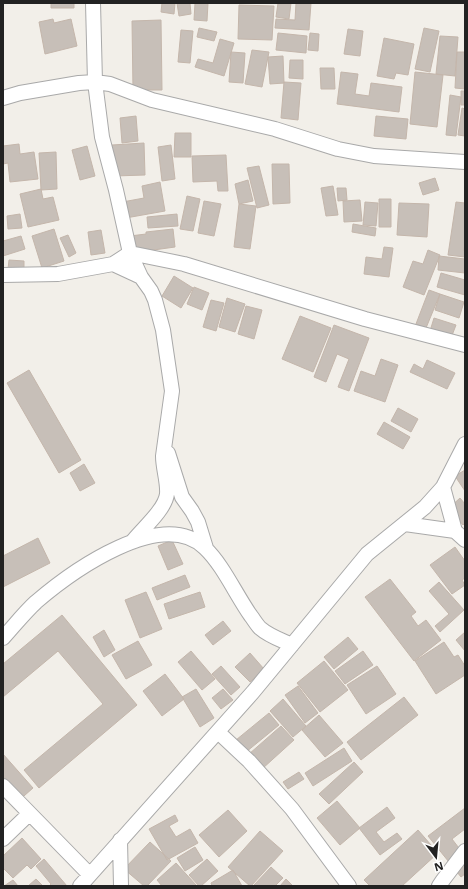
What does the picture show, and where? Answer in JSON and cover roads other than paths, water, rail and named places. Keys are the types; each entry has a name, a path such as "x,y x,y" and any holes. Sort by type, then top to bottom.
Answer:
{"street":[{"path":"93,3 94,82 102,137 130,253 141,277 156,300 163,330 172,391 163,467 167,494 164,504 158,513 142,529 132,542"},
{"path":"3,98 20,93 79,83 94,82 110,84 152,100 275,130 338,149 374,156 465,162"},
{"path":"3,275 58,274 113,264 130,253 184,264 365,319 465,345"},
{"path":"113,264 141,277"},
{"path":"80,886 89,874 218,732 367,554 425,507 442,487 465,444"},
{"path":"166,445 182,498 192,510 198,522 206,548"},
{"path":"442,487 460,535"},
{"path":"405,524 460,535"},
{"path":"3,638 36,602 75,573 114,550 132,542 153,535 171,533 198,542 206,548 218,563 242,604 260,628 292,645"},
{"path":"218,732 249,761 292,809 349,886"},
{"path":"3,786 89,874"},
{"path":"3,839 29,814"},
{"path":"120,840 121,886"},
{"path":"439,886 465,851"}]}
